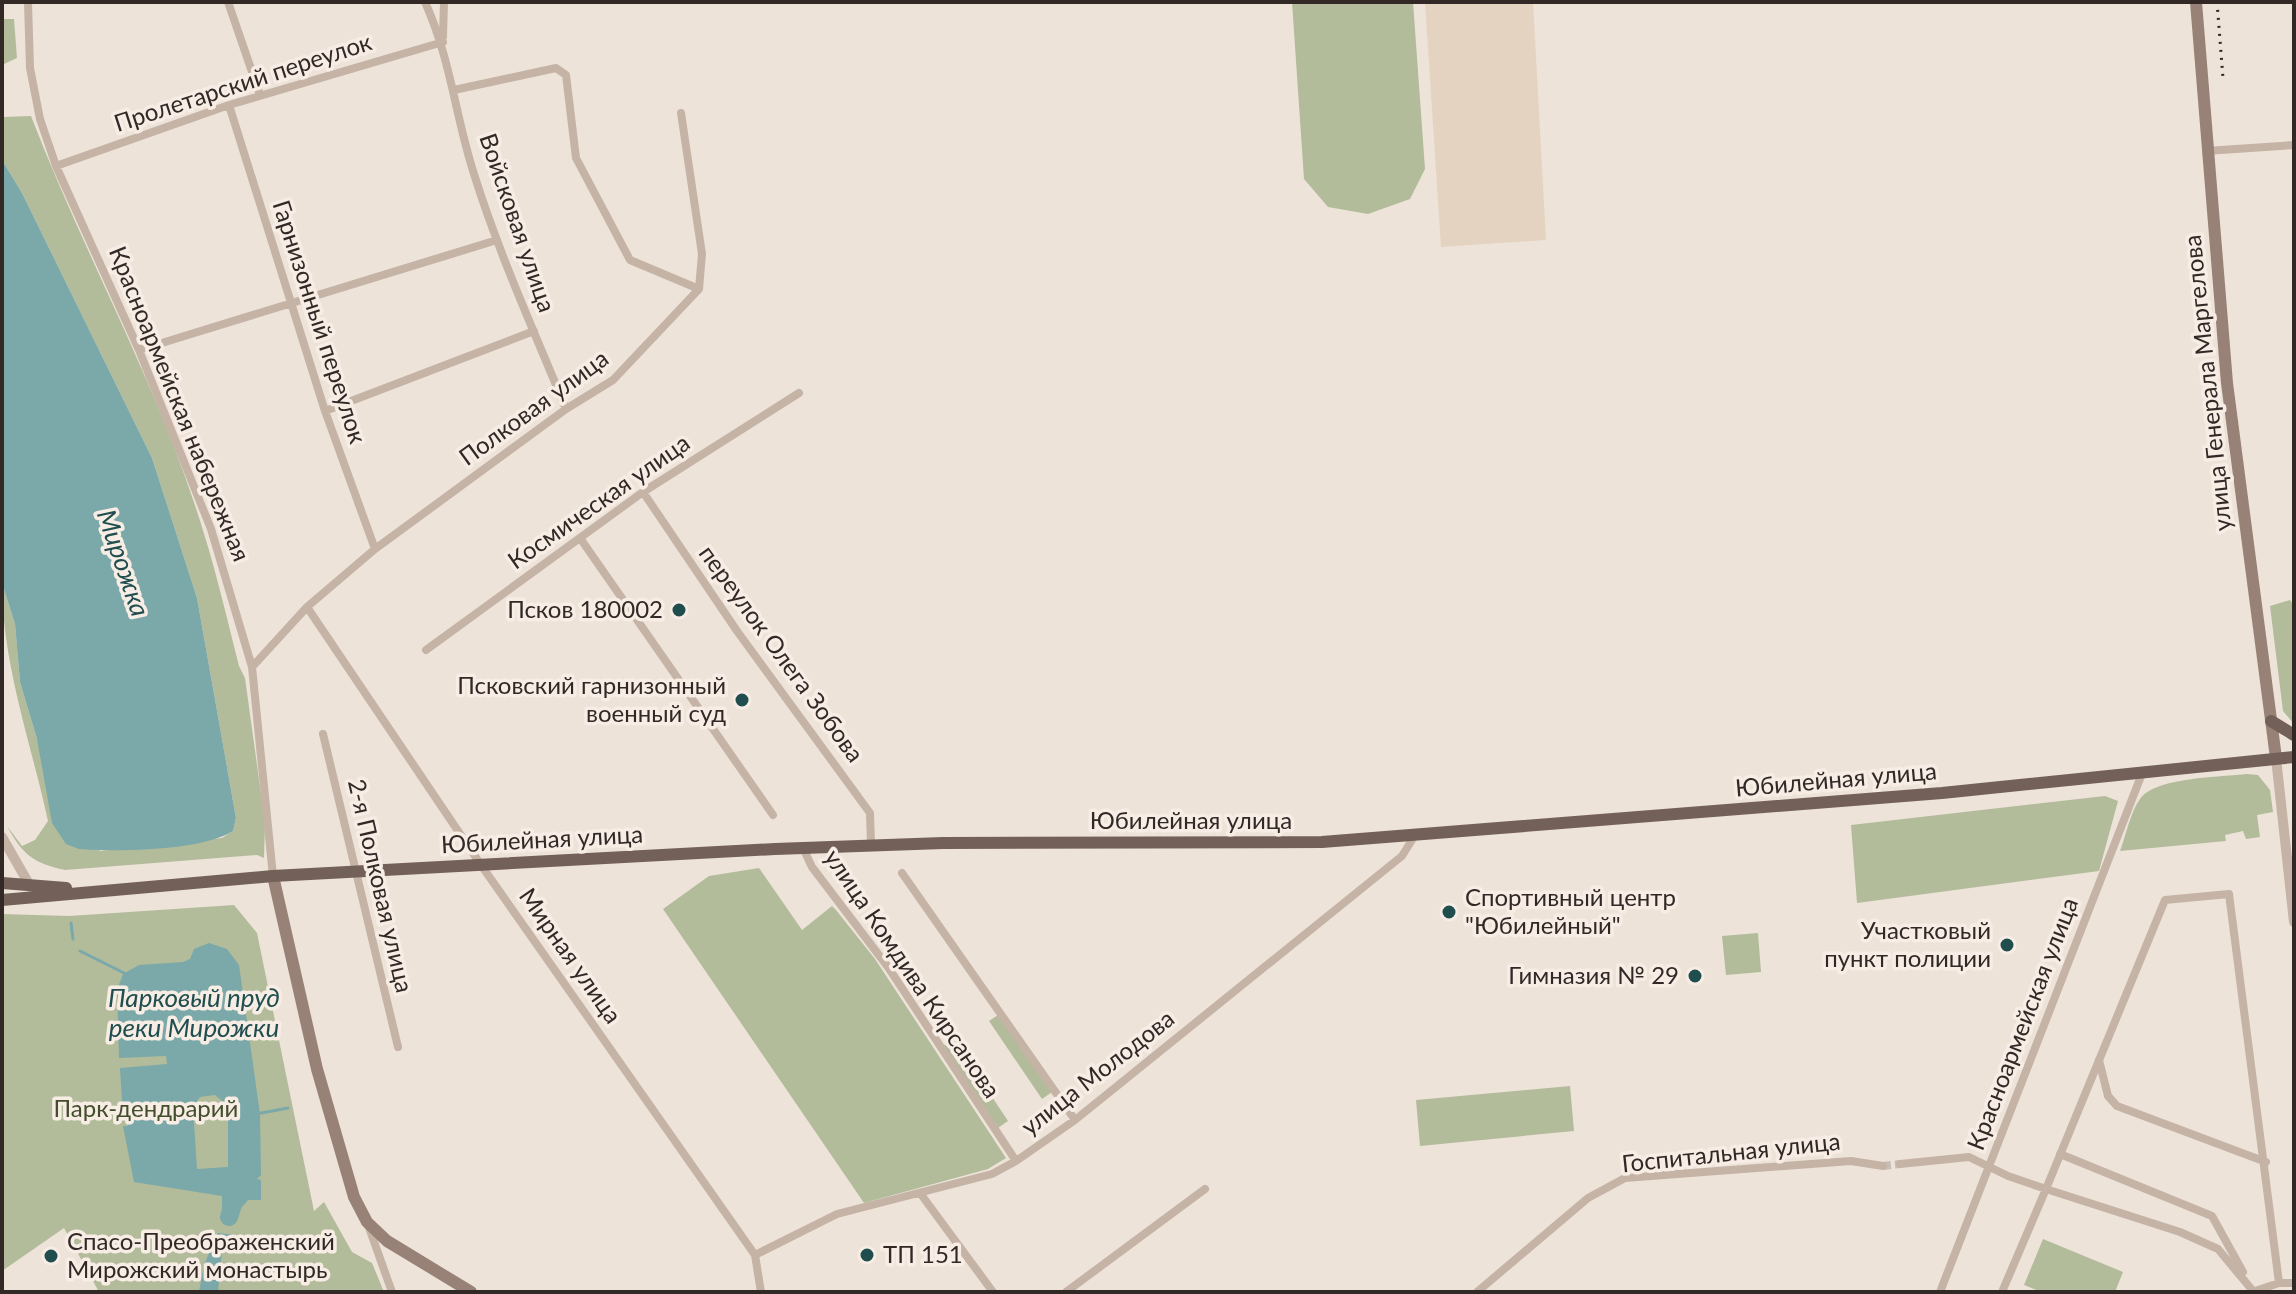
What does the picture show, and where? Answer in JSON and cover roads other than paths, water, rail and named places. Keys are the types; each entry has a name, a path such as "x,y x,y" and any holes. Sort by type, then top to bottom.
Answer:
{"main road":[{"name":"улица Генерала Маргелова","path":"2196,2 2227,383 2276,758"},
{"path":"2271,721 2294,735"},
{"name":"Юбилейная улица","path":"2,900 273,876 871,845 1322,842 1942,793 2294,757"},
{"name":"Красноармейская набережная","path":"273,876 317,1069 343,1166 367,1222"},
{"name":"Юбилейная улица","path":"2,883 86,891"},
{"path":"367,1222 408,1255 471,1292"}],"street":[{"name":"Красноармейская набережная","path":"28,2 30,68 40,119 56,166 139,350 211,529 252,667 273,876"},
{"path":"228,2 260,95"},
{"name":"Войсковая улица","path":"425,2 443,42 473,171 497,240 566,409"},
{"path":"443,42 444,2"},
{"name":"Пролетарский переулок","path":"56,166 260,95 443,42"},
{"path":"454,90 556,68 566,75 576,158 630,260 699,289 702,254 681,113"},
{"name":"Гарнизонный переулок","path":"229,105 325,411 375,549"},
{"path":"2206,151 2294,145"},
{"path":"139,350 497,240"},
{"name":"Полковая улица","path":"252,667 307,607 375,549 566,409 613,380 699,289"},
{"path":"325,411 534,331"},
{"name":"Космическая улица","path":"426,650 643,492 799,393"},
{"name":"переулок Олега Зобова","path":"643,492 737,631 870,813 871,845"},
{"path":"580,538 773,815"},
{"name":"Мирная улица","path":"307,607 481,865 755,1255 761,1292"},
{"name":"2-я Полковая улица","path":"323,734 398,1047"},
{"path":"2276,758 2289,837 2294,922"},
{"name":"Красноармейская улица","path":"1940,1292 2144,770"},
{"name":"улица Молодова","path":"755,1255 837,1214 992,1174 1016,1161 1075,1120 1402,856 1415,835"},
{"path":"2,837 29,884"},
{"name":"улица Комдива Кирсанова","path":"803,848 812,867 888,967 1016,1161"},
{"path":"902,873 1075,1120"},
{"path":"2002,1292 2165,900 2229,894 2266,1162 2279,1283"},
{"path":"2099,1060 2108,1096 2117,1106 2266,1162"},
{"path":"2060,1154 2212,1216 2253,1291"},
{"path":"1900,1164 1969,1157 2046,1189 2180,1232 2218,1249 2253,1291"},
{"name":"Госпитальная улица","path":"1477,1292 1588,1198 1625,1178 1851,1161 1883,1166"},
{"path":"1070,1291 1205,1189"},
{"path":"920,1193 993,1292"},
{"name":"Красноармейская набережная","path":"367,1222 392,1292"},
{"path":"2253,1291 2279,1283 2294,1283"}],"water":[{"path":"2,160 22,193 152,458 197,598 236,818 233,831 219,838 158,849 79,849 66,844 52,823 37,739 20,682 15,624 2,583"},
{"name":"Парковый пруд реки Мирожки","path":"209,943 227,949 239,965 260,1114 261,1175 257,1179 261,1180 261,1200 248,1200 234,1210 222,1210 222,1196 134,1182 123,1126 128,1126 128,1120 123,1119 120,1068 167,1064 166,1056 119,1058 117,990 123,974 139,965 183,962 190,959 194,949","holes":["215,1095 228,1106 228,1167 197,1169 193,1107 200,1097"]},
{"path":"218,1233 305,1245 223,1240 218,1292 199,1292 204,1265"}],"waterway":[{"path":"71,923 73,939"},
{"path":"80,951 126,974"},
{"path":"256,1114 288,1108"},
{"name":"Мирожка","path":"229,1217 238,1189"}],"tunnel":[{"path":"1883,1166 1900,1164"}],"railway":[{"path":"2217,2 2223,78"}],"place":[{"name":"Псков 180002","path":"679,610"},
{"name":"Псковский гарнизонный военный суд","path":"742,700"},
{"name":"Спортивный центр \"Юбилейный\"","path":"1449,912"},
{"name":"Участковый пункт полиции","path":"2007,945"},
{"name":"Гимназия № 29","path":"1695,976"},
{"name":"ТП 151","path":"867,1255"},
{"name":"Спасо-Преображенский Мирожский монастырь","path":"51,1256"}],"park label":[{"name":"Парк-дендрарий","path":"146,1109"}]}
